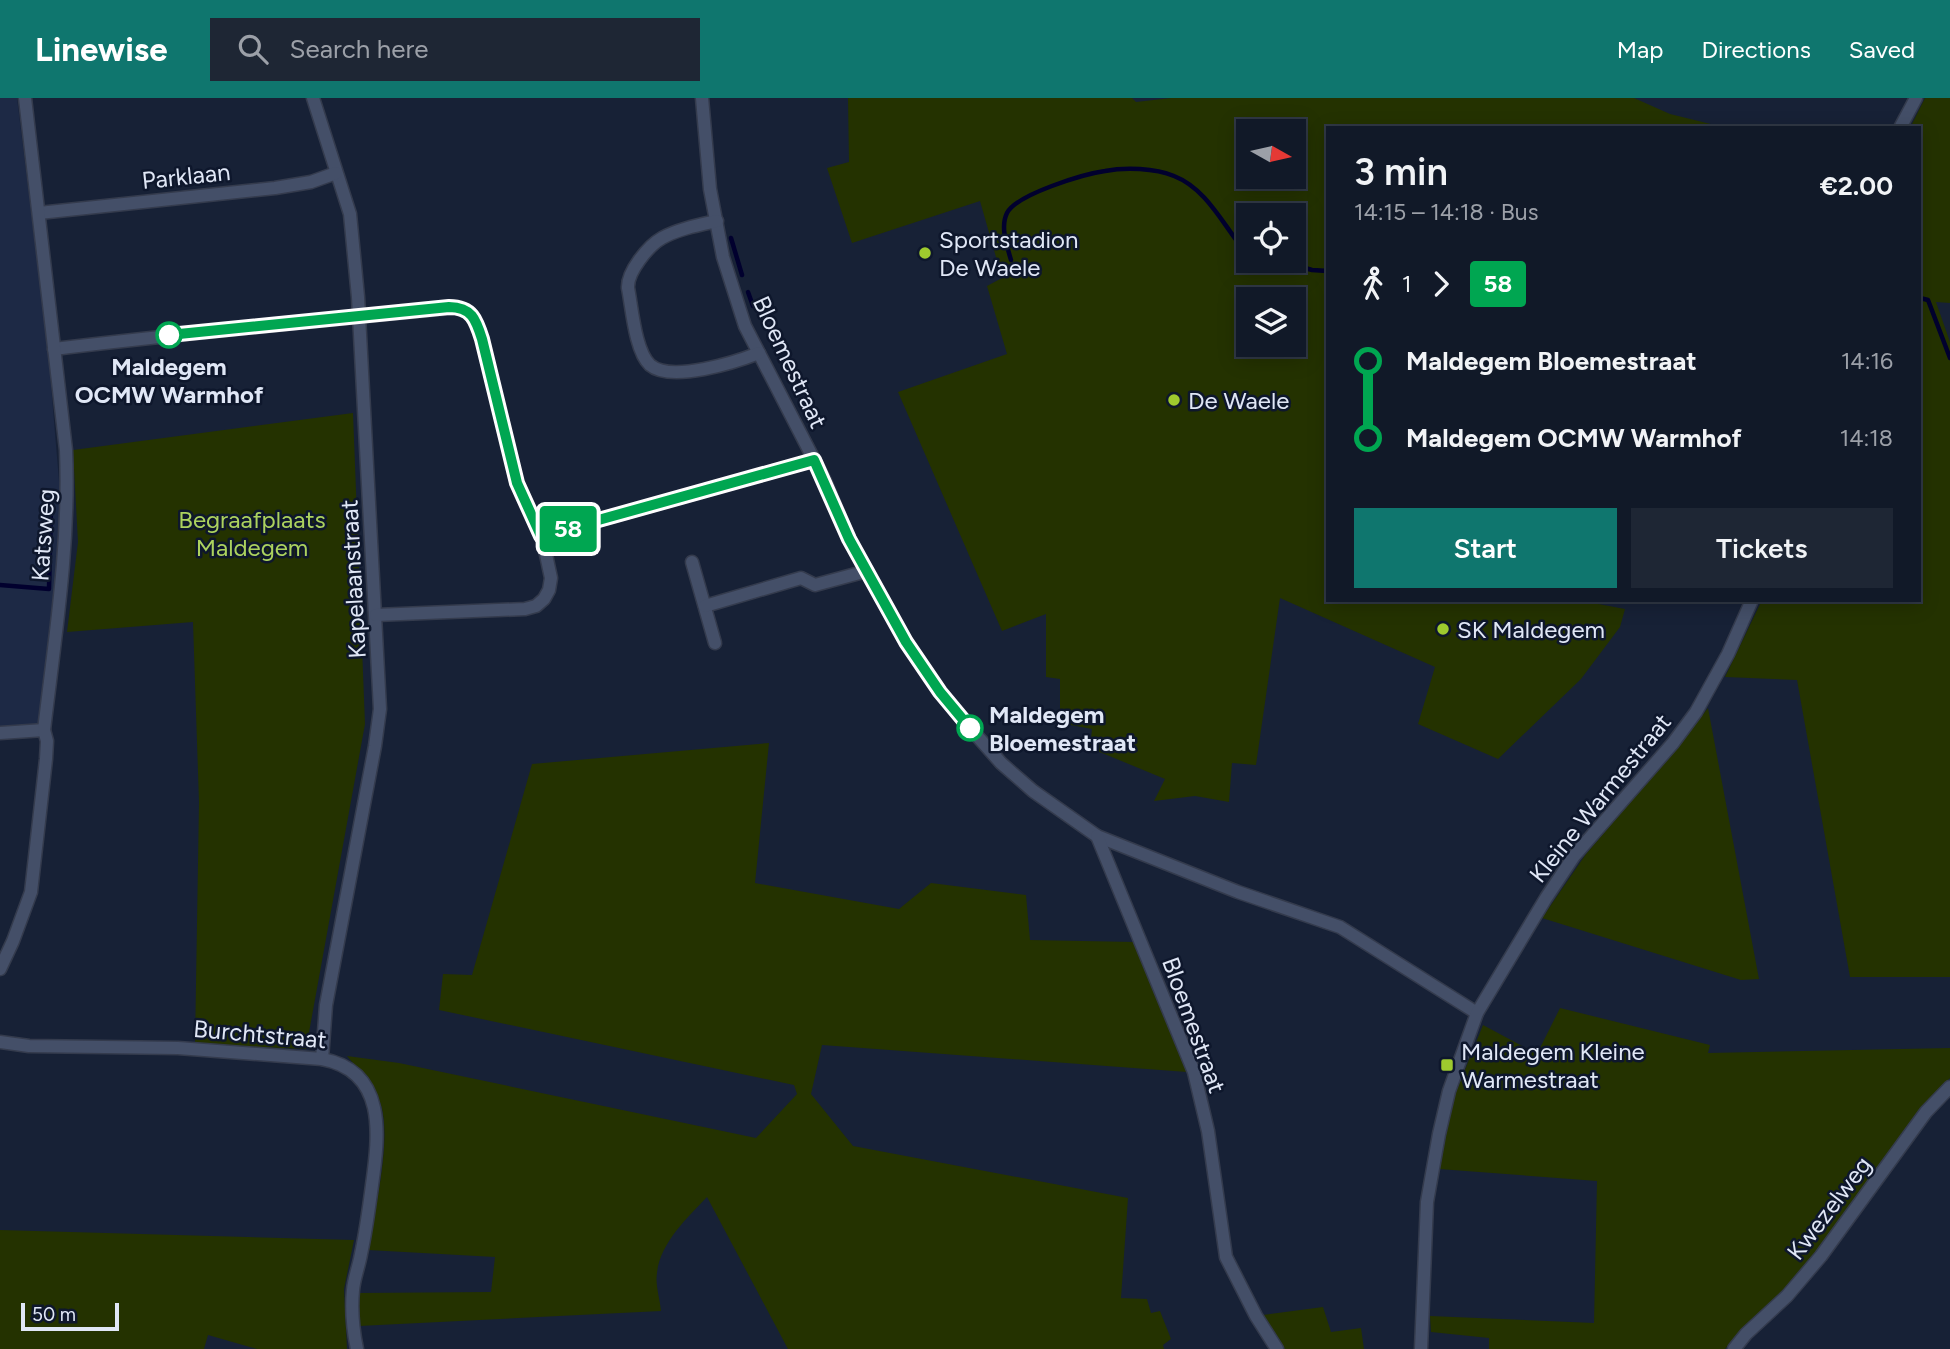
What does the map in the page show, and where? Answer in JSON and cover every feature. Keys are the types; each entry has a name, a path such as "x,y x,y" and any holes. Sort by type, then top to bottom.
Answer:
{"street":[{"name":"Katsweg","path":"0,969 31,892 46,759 47,741 44,730 66,548 68,495 66,450 25,98"},
{"name":"Kapelaanstraat","path":"313,98 350,214 359,317 380,709 376,746 326,1004 322,1059"},
{"name":"Bloemestraat","path":"702,98 710,188 723,257 745,326 814,460 849,539 906,642 940,692 1001,763 1033,791 1097,836 1238,892 1340,927 1477,1013"},
{"path":"1901,126 1916,98"},
{"name":"Parklaan","path":"38,213 275,188 311,182 336,173"},
{"path":"717,221 692,226 661,239 632,270 627,279 628,288 643,354 650,364 659,370 678,373 741,360 759,352"},
{"path":"54,349 211,330 449,307 460,307 470,312 477,322 482,339 517,483 541,536 551,578 549,590 544,600 525,609 376,615"},
{"path":"541,536 814,460"},
{"path":"692,562 715,643"},
{"path":"705,607 801,578 815,585 867,571"},
{"name":"Kleine Warmestraat","path":"1421,1349 1427,1202 1449,1091 1477,1013 1574,856 1673,744 1696,712 1728,654 1751,602"},
{"path":"0,733 44,730"},
{"name":"Bloemestraat","path":"1097,836 1194,1072 1208,1131 1226,1257 1256,1316 1277,1349"},
{"name":"Burchtstraat","path":"0,1042 29,1046 177,1048 322,1059 339,1062 360,1079 373,1100 378,1145 366,1232 353,1287 352,1313 357,1349"},
{"name":"Kwezelweg","path":"1734,1349 1746,1334 1787,1296 1821,1256 1926,1112 1950,1087"}],"shaded area":[{"path":"0,98 17,98 48,349 60,493 59,546 38,725 0,729"}],"green space":[{"name":"De Waele","path":"848,98 1132,98 1136,102 1171,98 1634,98 1670,114 1719,126 1326,126 1326,602 1588,602 1625,609 1620,627 1581,679 1498,759 1418,724 1435,667 1280,598 1256,765 1232,763 1229,802 1195,796 1154,801 1165,779 1090,748 1092,729 1060,723 1060,679 1046,677 1046,614 1002,631 898,392 1007,354 987,286 1002,278 980,201 852,243 827,168 849,162"},
{"path":"1925,98 1950,98 1950,303 1936,302 1950,342 1950,977 1850,977 1797,680 1725,677 1761,602 1921,602 1921,126 1911,126"},
{"name":"Begraafplaats Maldegem","path":"353,413 365,724 306,1049 195,1044 199,802 193,622 67,632 78,542 73,450"},
{"path":"1708,708 1759,979 1741,980 1542,918 1586,854"},
{"path":"769,743 755,883 899,909 931,883 1026,895 1030,940 1135,942 1187,1072 822,1045 811,1094 853,1146 1128,1198 1121,1298 1147,1299 1151,1313 1160,1311 1171,1339 1163,1345 1164,1349 788,1349 707,1197 676,1231 663,1251 657,1278 661,1311 359,1326 358,1293 491,1292 495,1257 368,1250 384,1152 383,1114 373,1088 347,1056 399,1063 756,1138 797,1094 794,1085 439,1010 443,974 472,975 532,764"},
{"path":"1560,1008 1710,1045 1708,1053 1950,1048 1950,1078 1919,1111 1814,1255 1785,1290 1748,1323 1725,1349 1489,1349 1489,1338 1431,1332 1430,1316 1594,1323 1597,1181 1439,1169 1454,1097 1483,1025 1537,1054"},
{"path":"0,1230 354,1240 344,1289 347,1349 257,1349 208,1335 204,1349 0,1349"},
{"path":"1323,1307 1331,1332 1361,1328 1364,1349 1285,1349 1263,1315"}],"waterway":[{"path":"1011,260 1004,224 1007,213 1013,206 1037,192 1067,181 1122,169 1158,171 1186,182 1214,208 1236,239"},
{"path":"731,238 742,275"},
{"path":"1306,268 1326,271"},
{"path":"748,292 753,306"},
{"path":"1921,298 1928,300 1950,358"},
{"path":"0,585 49,589 51,507"}],"bus line":[{"name":"58","path":"169,335 449,307 460,307 470,312 477,322 482,339 517,483 541,536 814,460 849,539 906,642 940,692 970,728"}],"place":[{"name":"Sportstadion De Waele","path":"925,253"},
{"name":"Maldegem OCMW Warmhof","path":"169,335"},
{"name":"De Waele","path":"1174,400"},
{"name":"SK Maldegem","path":"1443,629"},
{"name":"Maldegem Bloemestraat","path":"970,728"},
{"name":"Maldegem Kleine Warmestraat","path":"1447,1065"}]}
